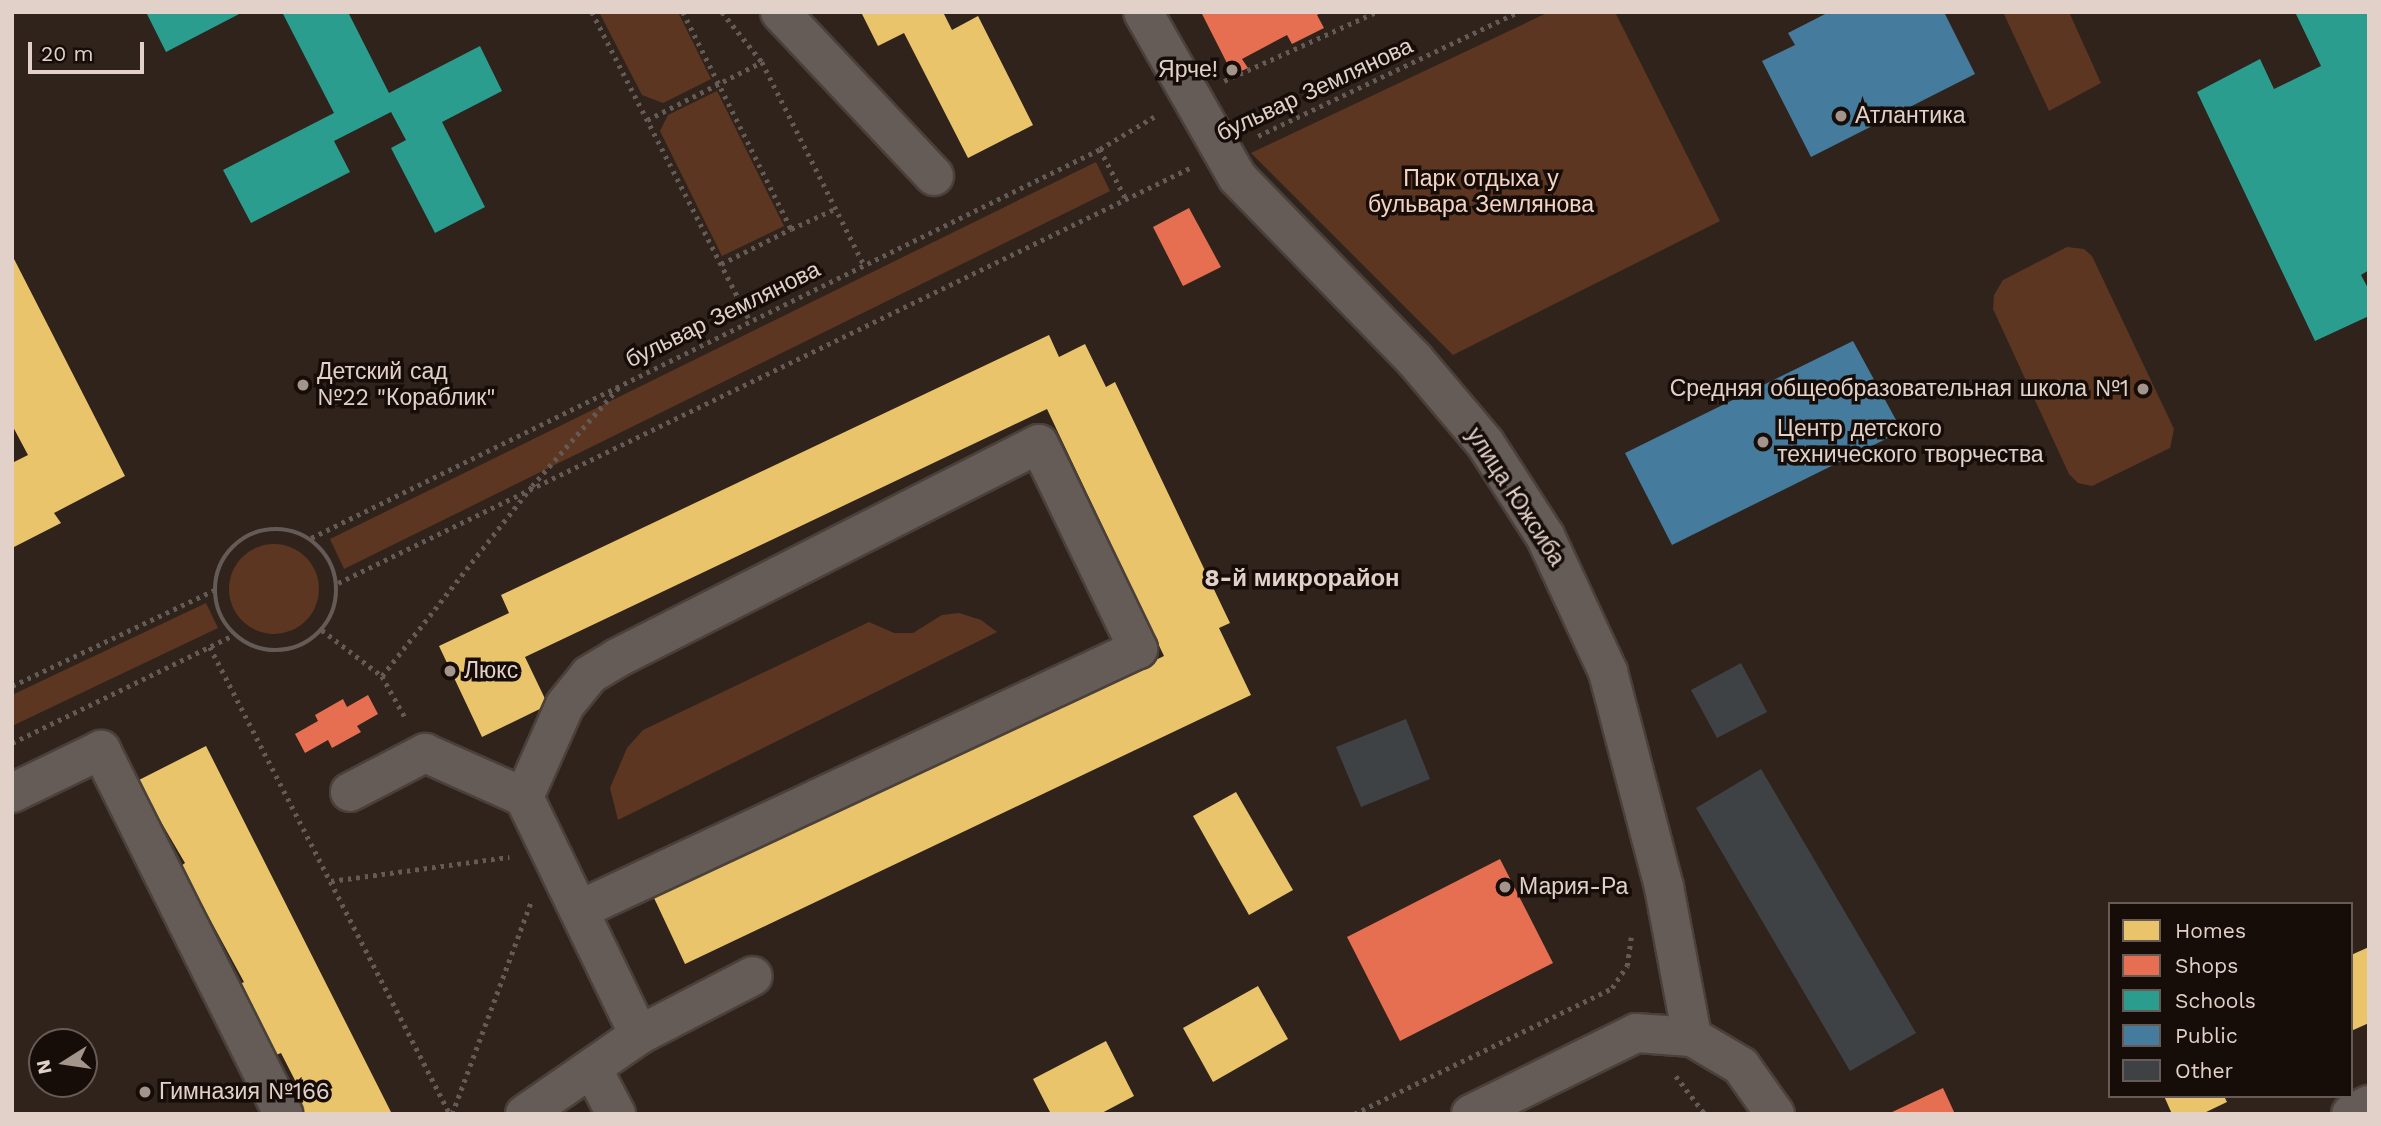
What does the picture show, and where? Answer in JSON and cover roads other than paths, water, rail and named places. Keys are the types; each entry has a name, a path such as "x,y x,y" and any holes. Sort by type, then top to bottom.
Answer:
{"street":[{"path":"780,12 933,176"},
{"name":"улица Южсиба","path":"1143,12 1237,177 1414,359 1485,443 1545,536 1608,672 1664,887 1692,1037"},
{"path":"524,797 565,705 589,675 1039,444 1138,649 579,910"},
{"path":"12,793 101,750 283,1114"},
{"path":"350,792 425,752 524,797 639,1035"},
{"path":"524,1114 639,1035 754,976"},
{"path":"1471,1114 1636,1033 1692,1037 1741,1066 1775,1114"},
{"path":"592,1068 616,1114"},
{"path":"2351,1114 2369,1105"}],"place":[{"name":"Ярче!","path":"1232,70"},
{"name":"Атлантика","path":"1841,116"},
{"name":"Детский сад №22 \"Кораблик\"","path":"303,385"},
{"name":"Средняя общеобразовательная школа №1","path":"2143,389"},
{"name":"Центр детского технического творчества","path":"1763,442"},
{"name":"Люкс","path":"450,671"},
{"name":"Мария-Ра","path":"1505,887"},
{"name":"Гимназия №166","path":"145,1092"}],"district":[{"name":"8-й микрорайон","path":"1302,579"}],"park label":[{"name":"Парк отдыха у бульвара Землянова","path":"1481,192"}]}
